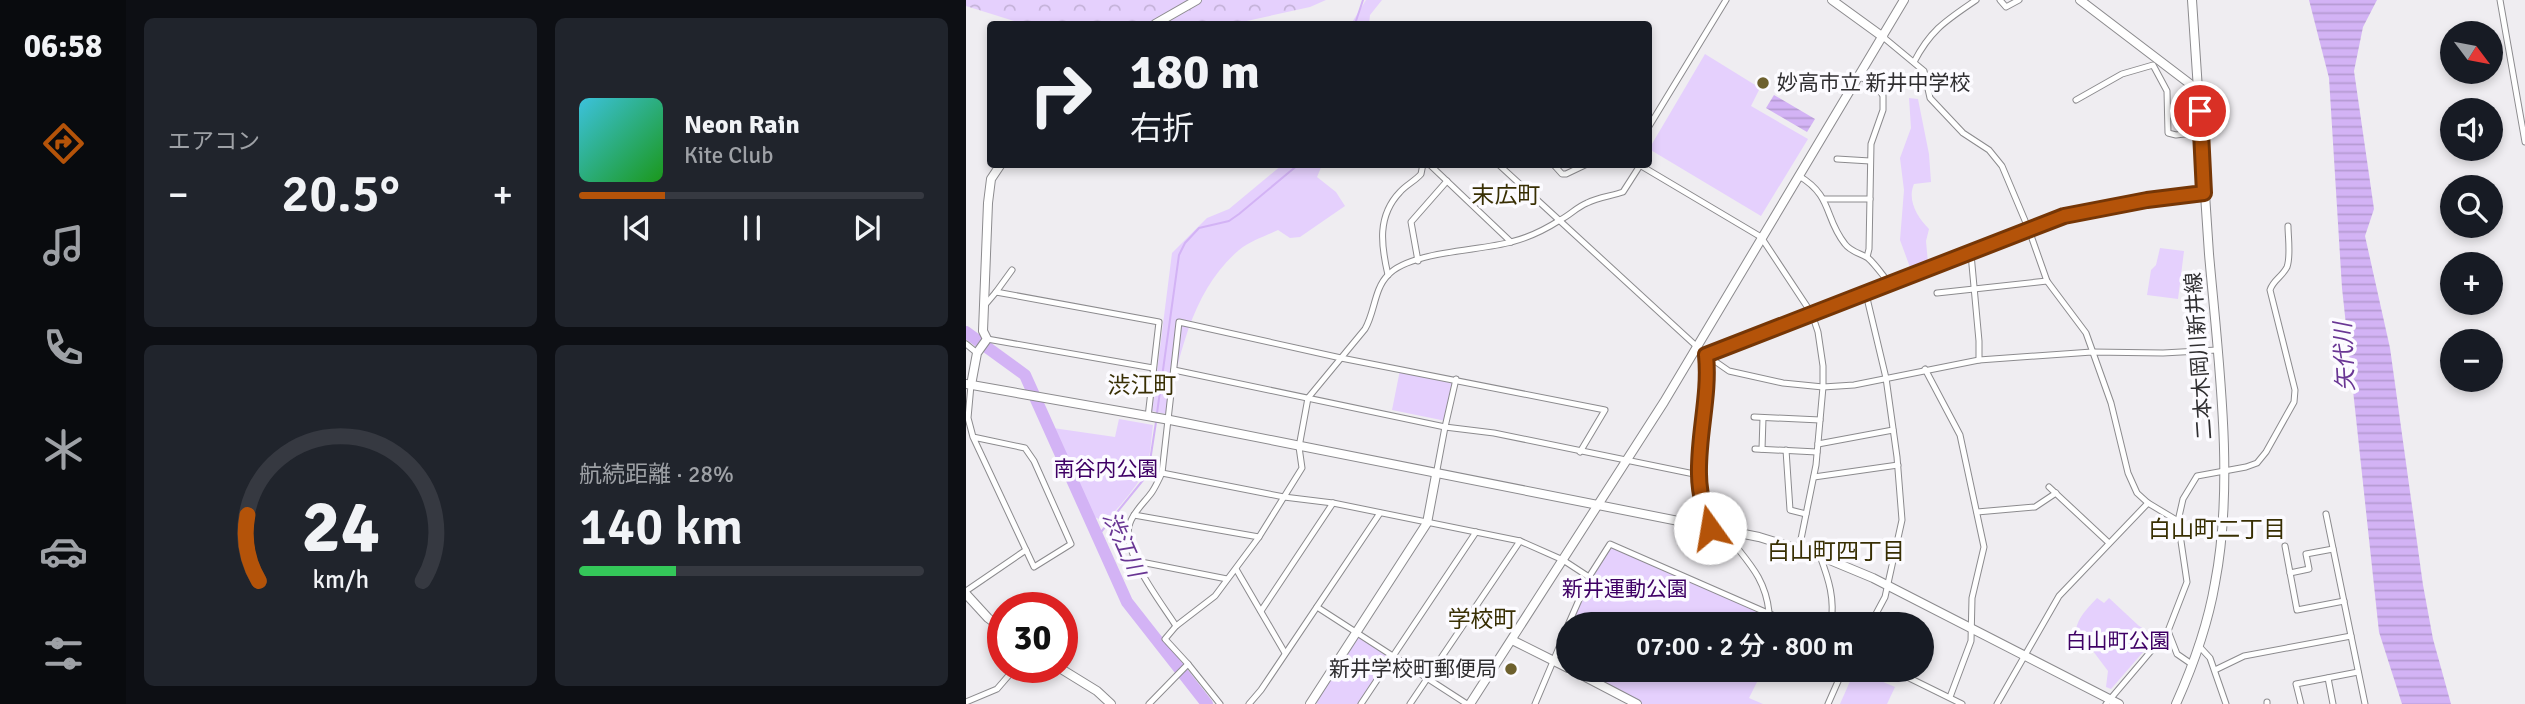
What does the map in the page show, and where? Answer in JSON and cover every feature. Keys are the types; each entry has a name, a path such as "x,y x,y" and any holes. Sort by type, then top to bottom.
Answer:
{"street":[{"path":"1160,21 1197,0"},
{"path":"1652,121 1726,0"},
{"path":"1832,0 1924,71 1930,98 1963,133 1989,150 2002,166 2047,281 2086,333 2111,403 2127,473 2137,493 2178,521"},
{"path":"1317,607 1469,704 1600,505 1699,346 1761,237 1904,0"},
{"path":"1914,62 1924,41 1938,26 1976,0"},
{"path":"2000,0 2006,8 2019,0"},
{"path":"2080,0 2155,62 2198,90"},
{"name":"二本木岡川新井線","path":"2176,704 2193,665 2216,583 2224,472 2192,0"},
{"path":"2500,0 2525,142"},
{"path":"2076,100 2122,74 2155,62"},
{"path":"2155,62 2167,90 2168,132 2176,135 2201,132"},
{"path":"1859,76 1878,87 1883,96 1882,110 1871,144 1867,257"},
{"path":"1837,159 1870,161"},
{"path":"987,339 983,331 988,203 991,179 998,168"},
{"path":"1388,275 1383,253 1384,217 1401,191 1421,174 1422,168"},
{"path":"1433,168 1511,242"},
{"path":"1502,168 1706,355 1729,371 1783,383 1823,387 1854,385 1979,360 2092,352 2163,353 2217,350"},
{"path":"1557,168 1562,174 1566,174 1579,168"},
{"path":"1220,704 1165,639 1176,626 1215,596 1259,537 1302,468 1298,447 1308,398 1365,329 1371,319 1375,299 1388,275 1399,267 1418,261 1511,242 1560,221 1588,202 1623,192 1638,173 1639,168"},
{"path":"1645,168 1761,237 1812,314 1818,331 1823,387 1814,477 1799,550"},
{"path":"1799,176 1812,183 1824,199 1843,242 1857,254 1867,257 1890,284"},
{"path":"1418,261 1411,222 1447,181"},
{"path":"1706,355 2064,216 2147,200 2204,193"},
{"path":"1824,199 1870,198"},
{"path":"2108,702 2168,631 2187,583 2178,521 2183,499 2197,477 2257,463 2266,453 2294,402 2295,390 2270,290 2272,283 2288,265 2288,226"},
{"path":"1971,254 1979,360"},
{"path":"985,305 1012,270"},
{"path":"1937,293 2047,281"},
{"path":"996,292 1159,322 1149,417"},
{"path":"1866,294 1886,378 1898,465 1902,520 1885,597 1877,612"},
{"path":"1176,626 1136,561 1127,533 1134,514 1154,490 1162,472 1179,322 1341,358 1605,410 1580,452"},
{"path":"987,339 1153,368"},
{"path":"973,437 1025,448 1034,461 1071,544 1034,567 973,437 967,414 968,384 979,350 987,339"},
{"path":"966,344 979,350"},
{"path":"1706,355 1708,380 1699,475 1703,508 1710,528"},
{"path":"1925,369 1960,435 1977,512 1979,534 1984,547 1972,598 1971,641 1950,697"},
{"path":"1174,370 1445,427 1494,433 1699,475"},
{"path":"1310,704 1427,523 1456,379"},
{"path":"968,384 1167,420 1759,537 1820,556 1888,585 2025,654 2108,702 2119,704"},
{"path":"1754,417 1820,420"},
{"path":"1763,418 1759,449 1817,452"},
{"path":"1818,444 1893,430"},
{"path":"1786,450 1790,510 1806,514"},
{"path":"1814,477 1898,465"},
{"path":"1162,472 1520,541 1563,560 1589,577"},
{"path":"2049,487 2109,543"},
{"path":"1977,512 2035,507 2056,492"},
{"path":"1261,611 1333,503"},
{"path":"1997,704 2059,596 2148,503"},
{"path":"1249,704 1380,513"},
{"path":"1134,514 1259,537"},
{"path":"2326,514 2365,704"},
{"path":"1361,704 1476,532"},
{"path":"1574,612 1589,577 1610,544 1769,612 1767,595 1758,574 1725,532"},
{"path":"1410,704 1520,541"},
{"path":"2285,546 2297,610 2344,601"},
{"path":"2290,573 2309,569 2306,554 2333,548"},
{"path":"987,617 966,593 1026,550"},
{"path":"1820,556 1832,587 1833,612"},
{"path":"1136,561 1227,579"},
{"path":"1236,569 1285,653"},
{"path":"2168,631 2177,654 2193,665"},
{"path":"2215,670 2244,656 2351,636"},
{"path":"1512,640 1556,662"},
{"path":"2198,645 2210,658 2226,704"},
{"path":"1535,704 1556,653"},
{"path":"1149,704 1187,665"},
{"path":"2301,704 2296,684 2358,672"},
{"path":"2328,678 2333,704"},
{"path":"1078,679 1111,704"},
{"path":"1595,682 1636,704"},
{"path":"1828,704 1838,682"},
{"path":"1918,682 1962,704"},
{"path":"966,702 997,690 1003,683"}],"green space":[{"path":"966,0 1326,0 1310,7 1247,21 1014,21 966,6"},
{"path":"1366,0 1382,0 1370,15 1369,21 1353,21"},
{"path":"1705,54 1760,88 1751,106 1808,139 1761,216 1652,151 1652,144"},
{"path":"1909,98 1918,99 1929,154 1931,182 1914,184 1912,190 1914,208 1929,229 1926,241 1928,263 1911,270 1900,240 1904,190 1900,158 1911,128"},
{"path":"1278,168 1321,168 1317,177 1336,192 1345,206 1300,237 1290,238 1278,230 1253,241 1223,266 1209,285 1190,326 1166,414 1152,411 1172,253 1207,218 1229,209"},
{"path":"2160,248 2184,251 2178,299 2147,295 2151,270 2156,265"},
{"path":"1400,370 1454,381 1446,421 1392,410"},
{"name":"南谷内公園","path":"1119,419 1153,425 1150,453 1146,469 1139,481 1104,521 1092,516 1053,428 1115,437"},
{"name":"新井運動公園","path":"1610,544 1767,612 1574,612 1589,577"},
{"name":"白山町公園","path":"2097,598 2104,603 2109,598 2139,626 2157,636 2111,689 2106,687 2108,671 2093,651 2076,641 2078,622"},
{"path":"1357,636 1388,657 1358,704 1318,704 1315,702"},
{"path":"1595,682 1757,682 1749,698 1763,704 1637,704"},
{"path":"1850,682 1883,682 1895,687 1887,704 1840,704"}],"shaded area":[{"path":"2309,0 2377,0 2363,27 2354,71 2374,209 2365,236 2390,348 2423,585 2433,639 2451,704 2402,704 2379,632 2342,288 2329,78"},
{"path":"1774,95 1815,119 1807,132 1766,108"}],"waterway":[{"path":"1356,21 1363,0"},
{"path":"1157,413 1179,255 1185,243 1199,228 1229,221 1294,168"},
{"name":"渋江川","path":"966,332 1025,375 1127,602 1207,704"},
{"path":"1097,537 1148,474 1156,422"}],"place":[{"name":"妙高市立 新井中学校","path":"1763,83"},
{"name":"新井学校町郵便局","path":"1511,669"}],"district":[{"name":"末広町","path":"1506,195"},
{"name":"渋江町","path":"1142,385"},
{"name":"白山町二丁目","path":"2217,529"},
{"name":"白山町四丁目","path":"1836,551"},
{"name":"学校町","path":"1482,619"}],"route":[{"path":"1710,528 1703,508 1699,475 1708,380 1706,355 2064,216 2147,200 2204,193 2200,111"}],"water label":[{"name":"矢代川","path":"2344,357"}]}
